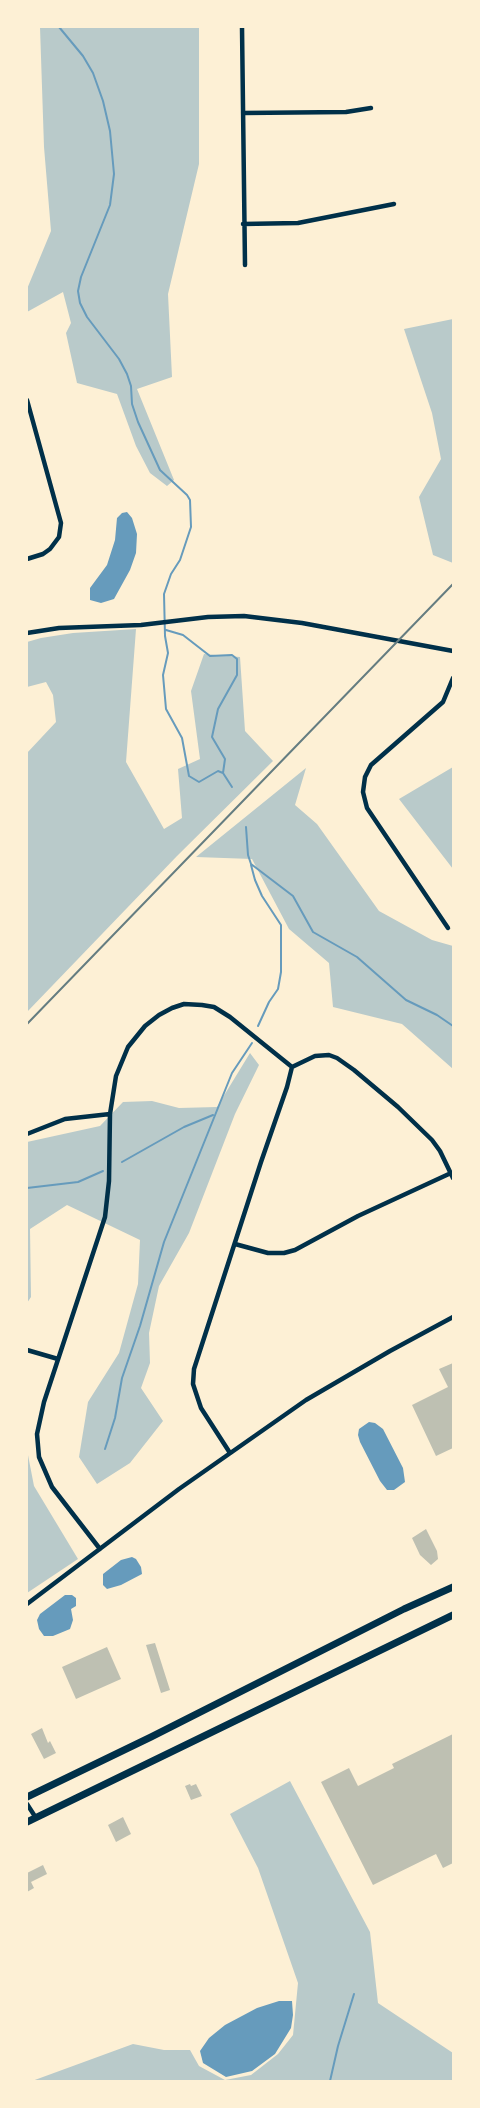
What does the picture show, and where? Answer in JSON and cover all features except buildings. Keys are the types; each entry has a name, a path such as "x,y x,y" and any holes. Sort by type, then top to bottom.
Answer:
{"main road":[{"path":"27,1797 158,1734 404,1609 453,1587"},
{"path":"27,1822 453,1615"}],"street":[{"path":"242,27 244,265"},
{"path":"243,113 346,112 371,108"},
{"path":"243,224 298,223 394,204"},
{"path":"27,400 61,523 59,537 50,549 27,559"},
{"path":"27,633 70,627 157,623 232,616 264,618 336,629 453,651"},
{"path":"448,928 367,807 363,792 365,777 371,765 443,702 453,678"},
{"path":"100,1549 59,1497 46,1475 39,1457 37,1441 38,1426 58,1359 105,1218 109,1181 110,1114 116,1076 128,1047 154,1018 179,1005 202,1005 223,1012 292,1067"},
{"path":"230,1453 201,1408 194,1390 193,1377 197,1358 292,1067 311,1057 324,1054 343,1061 398,1107 432,1140 452,1175 357,1216 295,1250 268,1253 235,1244"},
{"path":"27,1134 65,1119 110,1114"},
{"path":"27,1604 179,1489 306,1400 453,1317"},
{"path":"27,1350 58,1359"},
{"path":"27,1804 36,1818"}],"shaded area":[{"path":"40,27 199,27 199,164 168,294 172,377 137,389 174,480 167,486 150,473 136,446 117,394 77,383 66,333 71,323 63,292 27,312 27,289 51,231 44,147"},
{"path":"453,319 453,563 433,555 419,497 441,459 432,413 404,329"},
{"path":"136,629 126,762 164,829 182,818 178,769 200,759 191,691 204,654 240,657 245,731 273,761 177,856 27,1012 27,753 56,722 53,695 46,682 27,687 27,642 73,633"},
{"path":"453,767 453,869 399,799"},
{"path":"306,768 295,805 317,824 379,911 432,940 453,946 453,1069 402,1024 333,1007 329,963 289,929 252,859 196,857"},
{"path":"250,1053 259,1065 235,1114 189,1233 159,1286 149,1333 150,1363 141,1388 163,1421 130,1463 97,1484 79,1457 88,1402 119,1353 138,1284 140,1240 67,1205 30,1229 31,1297 27,1303 27,1142 100,1126 123,1102 152,1101 179,1108 217,1107"},
{"path":"27,1450 34,1486 78,1559 27,1593"},
{"path":"290,1781 370,1932 378,2003 453,2053 453,2081 32,2081 133,2044 164,2050 190,2050 199,2066 225,2080 251,2075 278,2054 293,2035 298,1983 258,1868 230,1814"}],"water":[{"path":"127,512 132,518 137,534 136,553 130,570 114,599 101,603 90,600 90,588 107,565 115,540 117,518"},
{"path":"369,1422 383,1429 403,1468 405,1482 394,1490 387,1490 380,1481 360,1442 359,1429"},
{"path":"132,1557 141,1567 142,1574 121,1585 107,1589 103,1585 103,1574 121,1560"},
{"path":"65,1595 72,1595 76,1598 76,1606 71,1609 73,1620 70,1629 53,1636 44,1636 37,1620 40,1614"},
{"path":"279,2001 292,2001 293,2015 291,2028 275,2054 252,2071 226,2077 203,2063 200,2051 209,2038 225,2025 257,2008"}],"waterway":[{"path":"59,27 83,56 93,73 110,131 114,174 110,205 81,277 78,291 80,303 87,317 119,359 127,374 131,386 132,404 138,422 160,470 190,500 191,527 180,560 171,574 164,594 165,636 168,653 163,675 166,709 182,738 189,776 199,782 218,771 223,773 232,787"},
{"path":"166,630 183,635 210,656 232,655 237,659 237,675 218,709 212,737 225,759 223,773"},
{"path":"246,827 251,864 293,896 313,932 357,957 406,1000 437,1015 453,1026"},
{"path":"251,865 262,896 281,925 281,972 278,989 258,1026"},
{"path":"105,1449 115,1418 122,1378 140,1326 164,1242 232,1073 252,1043"},
{"path":"122,1162 184,1127 213,1115"},
{"path":"27,1188 78,1182 103,1171"},
{"path":"330,2081 354,1994"}],"railway":[{"path":"27,1024 453,584"}]}
